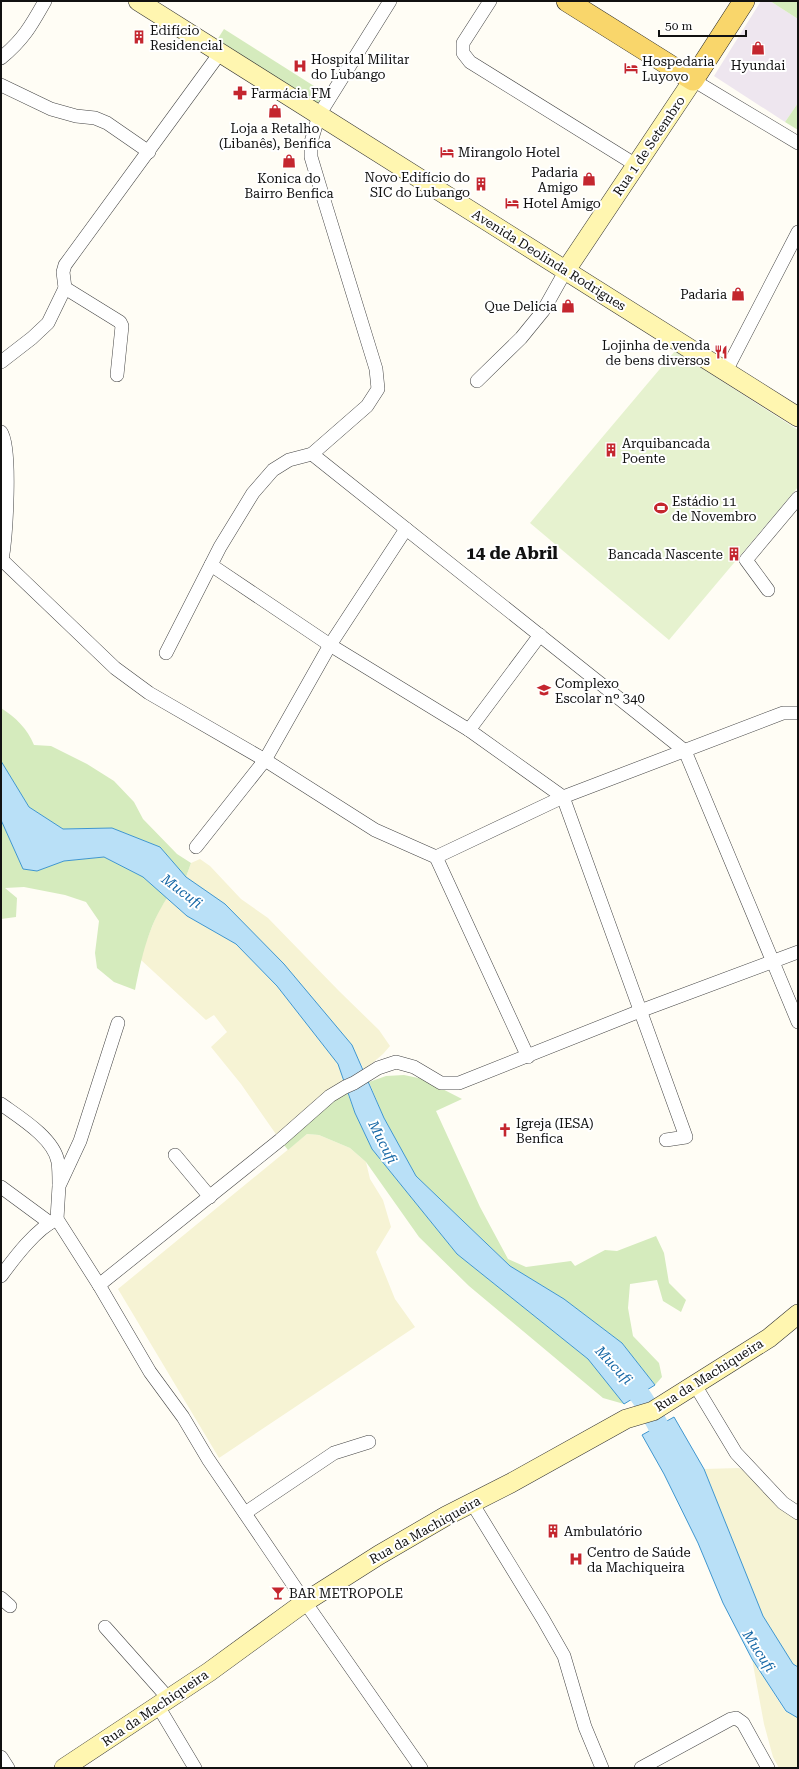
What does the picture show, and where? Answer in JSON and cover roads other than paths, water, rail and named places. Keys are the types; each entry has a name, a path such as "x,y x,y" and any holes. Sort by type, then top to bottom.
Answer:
{"main road":[{"path":"567,1 693,80"},
{"name":"Rua 1 de Setembro","path":"693,80 744,1"}],"street":[{"path":"1,58 15,47 26,35 45,1"},
{"name":"Avenida Deolinda Rodrigues","path":"138,1 798,417"},
{"path":"166,653 210,565 253,493 273,470 289,460 312,454 367,406 378,389 376,369 311,157 311,142 319,115 390,1"},
{"path":"490,1 463,43 463,53 470,62 636,165"},
{"path":"1,362 32,338 48,323 65,288 63,272 65,265 220,53"},
{"path":"693,80 798,143"},
{"name":"Rua 1 de Setembro","path":"566,270 693,80"},
{"path":"1,85 50,109 76,116 95,118 107,122 149,152"},
{"path":"726,371 797,236"},
{"path":"477,381 521,338 539,316 566,270"},
{"path":"65,288 120,322 122,326 118,375"},
{"path":"1,432 4,436 7,459 6,533 2,559 115,668 149,692 265,760 375,830 436,857 528,1056"},
{"path":"312,454 685,751 798,1022"},
{"path":"768,590 746,560 798,498"},
{"path":"196,847 265,760 330,645 406,529"},
{"path":"210,565 330,645 469,730 563,797 686,1137 666,1140"},
{"path":"469,730 540,635"},
{"path":"436,857 563,797 783,713 798,713"},
{"path":"99,1284 210,1197 280,1140 330,1096 378,1068 396,1062 414,1067 442,1083 459,1083 640,1011 798,952"},
{"path":"59,1186 80,1141 118,1024"},
{"path":"1,1104 31,1125 46,1139 58,1160 59,1186 53,1221 20,1251 1,1276"},
{"path":"175,1155 210,1197"},
{"path":"1,1187 53,1221 99,1284 150,1372 183,1417 208,1459 305,1602 421,1768"},
{"name":"Rua da Machiqueira","path":"64,1768 209,1672 305,1602 379,1555 446,1516 626,1419 653,1411 695,1386 769,1338 798,1314"},
{"path":"695,1386 736,1453 783,1504 798,1513"},
{"path":"245,1513 334,1453 369,1442"},
{"path":"472,1503 564,1656 586,1727 602,1768"},
{"path":"105,1627 163,1702 195,1768"},
{"path":"640,1768 731,1719 736,1718 743,1722 768,1768"},
{"path":"1,1757 8,1768"}],"water":[{"path":"1,761 29,807 63,829 112,828 160,847 186,877 225,904 284,964 352,1045 384,1118 416,1176 510,1266 564,1299 622,1343 655,1385 624,1404 588,1359 457,1254 372,1149 355,1113 338,1064 277,986 236,944 187,916 143,877 104,857 64,861 37,871 23,869 1,820"},
{"path":"674,1417 704,1469 763,1616 793,1664 798,1667 798,1718 786,1711 752,1659 723,1603 698,1543 664,1474 642,1435"}],"waterway":[{"name":"Mucufi","path":"622,1373 643,1400 671,1451"}],"place":[{"name":"Edifício Residencial","path":"139,37"},
{"name":"Hyundai","path":"758,48"},
{"name":"Hospital Militar do Lubango","path":"300,66"},
{"name":"Hospedaria Luyovo","path":"631,68"},
{"name":"Farmácia FM","path":"240,93"},
{"name":"Loja a Retalho (Libanês), Benfica","path":"275,111"},
{"name":"Mirangolo Hotel","path":"447,152"},
{"name":"Konica do Bairro Benfica","path":"289,161"},
{"name":"Padaria Amigo","path":"589,179"},
{"name":"Novo Edifício do SIC do Lubango","path":"481,184"},
{"name":"Hotel Amigo","path":"512,203"},
{"name":"Padaria","path":"738,294"},
{"name":"Que Delicia","path":"568,306"},
{"name":"Lojinha de venda de bens diversos","path":"721,352"},
{"name":"Arquibancada Poente","path":"611,450"},
{"name":"Estádio 11 de Novembro","path":"661,508"},
{"name":"Bancada Nascente","path":"734,554"},
{"name":"Complexo Escolar nº 340","path":"544,690"},
{"name":"Igreja (IESA) Benfica","path":"505,1130"},
{"name":"Ambulatório","path":"553,1531"},
{"name":"Centro de Saúde da Machiqueira","path":"576,1559"},
{"name":"BAR METROPOLE","path":"278,1593"}],"district":[{"name":"14 de Abril","path":"512,553"}]}
